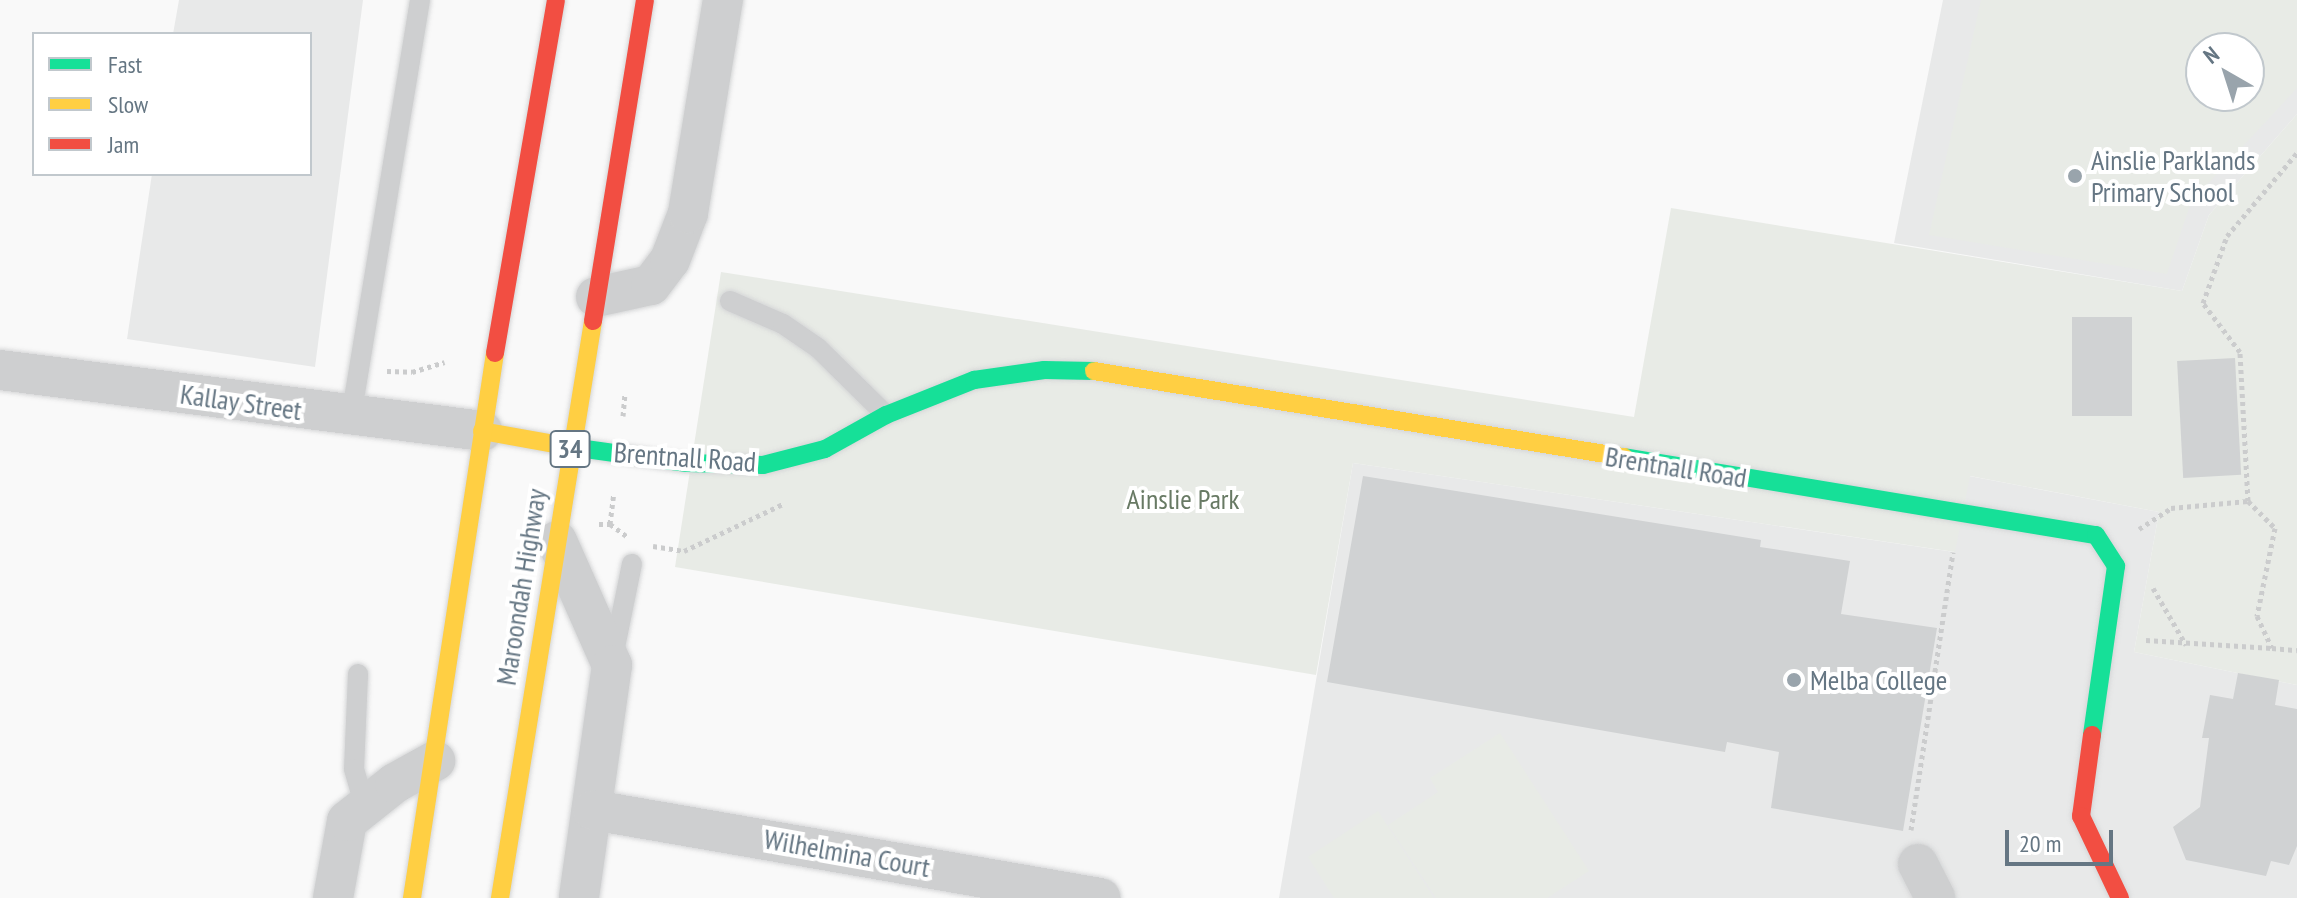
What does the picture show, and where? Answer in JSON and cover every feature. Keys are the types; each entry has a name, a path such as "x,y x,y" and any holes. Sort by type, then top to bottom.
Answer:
{"main road":[{"name":"Maroondah Highway","path":"412,898 435,761 482,431 556,0"},
{"name":"Maroondah Highway","path":"500,898 645,0"},
{"name":"Brentnall Road","path":"482,431 687,463 763,465 825,449 886,415 974,380 1044,370 1099,371 2096,535 2108,549"},
{"path":"2108,549 2116,566 2081,816 2120,898"}],"street":[{"path":"545,0 547,52"},
{"path":"596,297 651,285 670,260 688,213 723,0"},
{"name":"Kallay Street","path":"0,370 351,417 482,431"},
{"path":"557,541 612,665 579,898"},
{"path":"333,898 347,821 395,783 435,761"},
{"name":"Wilhelmina Court","path":"593,810 1100,898"}],"lane":[{"path":"351,417 420,0"},
{"path":"730,301 783,324 818,348 886,415"},
{"path":"612,665 632,564"},
{"path":"358,674 354,769 365,807"}],"path":[{"path":"2272,648 2257,616 2275,528 2248,501 2240,352 2203,303 2227,236 2297,153"},
{"path":"358,370 412,372 445,362"},
{"path":"648,544 684,551 796,498"},
{"path":"2108,549 2171,508 2248,501"},
{"path":"1927,881 1910,826 1959,511"},
{"path":"610,524 636,541"},
{"path":"2137,530 2139,538"},
{"path":"2149,580 2187,646"},
{"path":"2106,634 2187,646 2297,650"}],"shaded area":[{"path":"179,0 363,0 315,367 127,339 152,176 312,176 312,32 173,32"},
{"name":"Ainslie Parklands Primary School","path":"1943,0 2297,0 2297,114 2209,215 2182,291 1894,243"},
{"name":"Melba College","path":"1353,463 1954,552 1969,476 2159,512 2134,652 2297,685 2297,898 1279,898"}],"green space":[{"name":"Ainslie Parklands Primary School","path":"1981,0 2297,0 2297,88 2191,202 2167,274 1929,235"},
{"name":"Ainslie Park","path":"2297,114 2297,685 2134,652 2159,512 1970,476 1955,552 1353,463 1316,675 675,567 721,272 1634,417 1671,208 2182,291 2209,215"},
{"path":"1500,733 1589,871 1547,898 1436,898 1388,825 1438,792 1430,778"},
{"path":"1378,811 1434,898 1334,898 1308,857"}],"building":[{"path":"2072,317 2132,317 2132,416 2072,416"},
{"path":"2235,358 2241,475 2183,478 2177,361"},
{"path":"1363,476 1761,540 1760,547 1850,561 1841,614 1937,628 1903,831 1771,808 1779,752 1727,742 1725,752 1327,682"},
{"path":"2238,673 2279,680 2275,705 2297,709 2297,846 2289,865 2271,861 2266,876 2186,860 2173,827 2200,807 2209,738 2202,738 2210,695 2233,699"}],"traffic: fast":[{"path":"571,447 687,463 763,465 825,449 886,415 974,380 1044,370 1094,371"},
{"path":"1624,457 2096,535 2116,566 2092,735"}],"traffic: slow":[{"path":"500,898 593,321"},
{"path":"412,898 495,353"},
{"path":"1094,371 1624,457"},
{"path":"482,431 571,447"}],"traffic: jam":[{"path":"495,353 556,0"},
{"path":"593,321 645,0"},
{"path":"2092,735 2081,816 2120,898"}],"place":[{"name":"Ainslie Parklands Primary School","path":"2075,176"},
{"name":"Melba College","path":"1794,680"}]}
